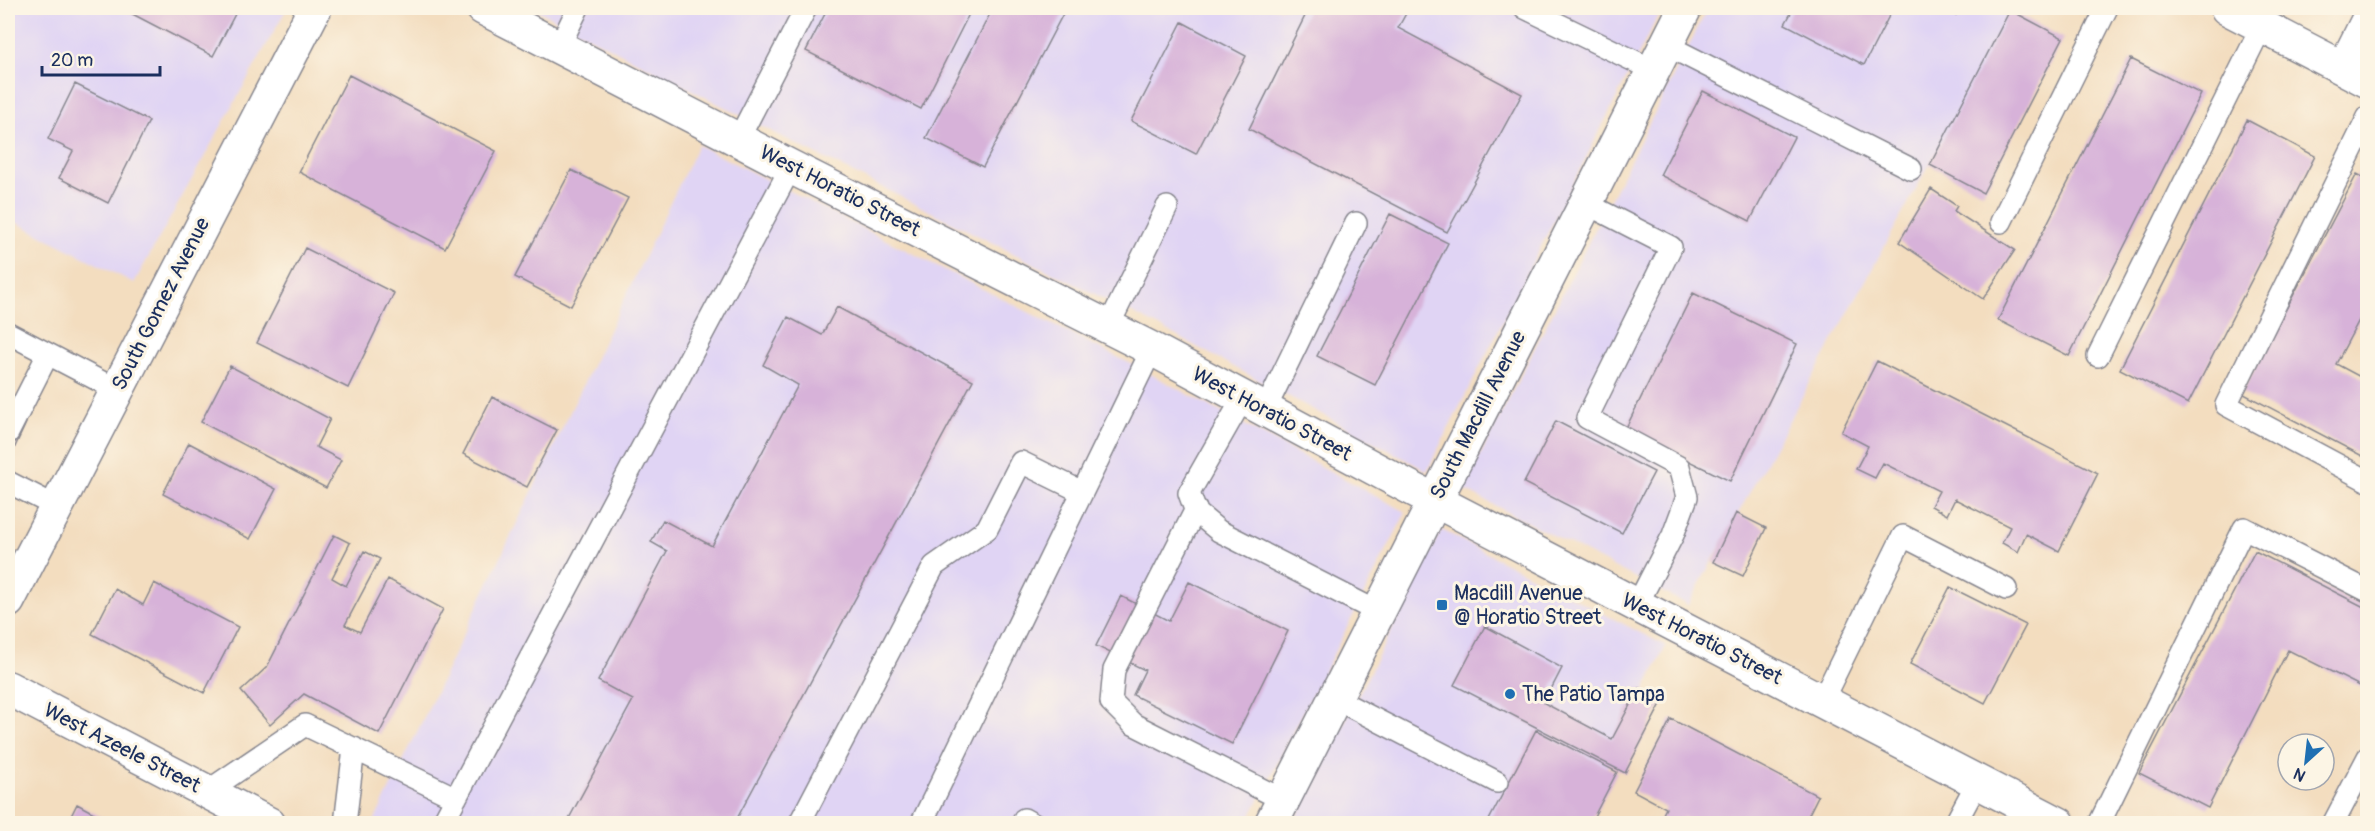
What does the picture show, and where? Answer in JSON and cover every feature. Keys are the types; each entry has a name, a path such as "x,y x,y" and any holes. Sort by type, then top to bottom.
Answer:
{"street":[{"name":"South Gomez Avenue","path":"8,601 315,8"},
{"name":"West Horatio Street","path":"483,8 738,140 1152,349 1435,500 2059,824"},
{"name":"South Macdill Avenue","path":"1277,812 1685,8"},
{"path":"2227,8 2356,74 2367,20"},
{"name":"West Azeele Street","path":"8,688 269,824"}],"lane":[{"path":"559,47 578,8"},
{"path":"738,140 806,8"},
{"path":"1526,8 1660,58 1911,169"},
{"path":"2001,222 2108,8"},
{"path":"2098,356 2262,26"},
{"path":"2367,117 2226,405 2367,482"},
{"path":"442,824 791,167"},
{"path":"1585,204 1671,247 1587,418 1679,467 1687,496 1673,535 1637,605"},
{"path":"1108,327 1167,207"},
{"path":"1356,223 1254,404 1189,493 1196,509 1220,531 1378,612"},
{"path":"8,333 117,390"},
{"path":"921,824 1152,349"},
{"path":"8,433 48,354"},
{"path":"799,824 934,566 987,529 1021,462 1082,492"},
{"path":"8,482 57,507"},
{"path":"1196,509 1114,670 1111,702 1133,724 1182,749 1277,812"},
{"path":"2099,824 2244,528 2367,591"},
{"path":"1822,701 1903,536 2006,589"},
{"path":"1334,699 1497,782"},
{"path":"208,791 305,725 456,798"},
{"path":"345,824 354,748"},
{"path":"2333,824 2367,757"},
{"path":"1955,824 1977,782"}],"shaded area":[{"path":"8,8 287,8 134,283 8,218"},
{"path":"533,8 1662,8 1427,471 1162,328 802,147"},
{"path":"1708,8 2015,8 1688,605 1463,489"},
{"path":"698,145 1141,369 1406,512 1247,823 373,824"},
{"path":"1442,530 1666,646 1580,823 1293,824"}],"building":[{"path":"121,8 223,8 235,14 213,56"},
{"path":"828,8 885,8 891,11 893,8 972,8 921,109 806,51"},
{"path":"993,8 1066,8 983,167 926,138"},
{"path":"1309,8 1409,8 1398,28 1522,94 1447,232 1249,129"},
{"path":"1794,8 1893,8 1864,65 1785,24"},
{"path":"1942,8 1959,8 1956,15"},
{"path":"2010,10 2063,38 1983,193 1930,165"},
{"path":"1182,22 1246,56 1196,154 1131,121"},
{"path":"2131,59 2201,94 2069,356 1998,320"},
{"path":"349,75 496,151 445,248 299,172"},
{"path":"75,84 149,121 108,203 59,178 73,151 48,139"},
{"path":"1703,91 1794,137 1750,221 1660,175"},
{"path":"2247,120 2315,156 2188,404 2120,369"},
{"path":"571,170 628,198 571,306 515,277"},
{"path":"2357,174 2368,180 2368,303 2336,364 2368,381 2368,459 2242,393"},
{"path":"1931,189 1957,206 1954,211 2015,250 1983,299 1899,242"},
{"path":"1390,214 1448,243 1375,385 1317,356"},
{"path":"305,248 394,293 348,388 257,343"},
{"path":"1693,293 1797,344 1730,481 1625,430"},
{"path":"837,307 973,380 734,824 566,824 633,700 598,681 667,551 651,542 663,520 712,546 798,385 763,365 788,317 822,335"},
{"path":"1877,361 2098,473 2059,551 2026,534 2018,552 2002,543 2010,527 1955,499 1947,515 1931,506 1939,491 1883,463 1875,478 1856,469 1868,446 1841,432"},
{"path":"230,366 330,419 316,447 341,460 326,488 201,422"},
{"path":"492,397 557,430 527,487 463,454"},
{"path":"8,413 26,423 8,462"},
{"path":"1556,421 1654,472 1622,533 1524,483"},
{"path":"189,443 276,489 250,539 163,494"},
{"path":"1736,513 1766,528 1743,576 1713,562"},
{"path":"334,535 350,543 332,578 346,586 364,551 380,559 345,625 360,632 388,579 443,609 379,734 304,694 270,725 241,691 267,667"},
{"path":"2255,551 2368,609 2368,690 2288,650 2208,808 2139,773"},
{"path":"1189,582 1288,631 1232,744 1133,695 1145,670 1096,646 1121,596 1169,621"},
{"path":"154,583 238,627 204,693 92,634 115,589 143,605"},
{"path":"1950,587 2026,625 1985,703 1910,664"},
{"name":"The Patio Tampa","path":"1485,626 1562,668 1544,703 1612,739 1639,688 1663,700 1625,773 1454,685"},
{"path":"1671,719 1818,796 1804,824 1697,824 1683,817 1680,824 1658,824 1666,808 1634,791"},
{"path":"1536,730 1617,772 1590,824 1487,824"},
{"path":"77,804 114,824 67,824"}],"place":[{"name":"Macdill Avenue @ Horatio Street","path":"1442,605"},
{"name":"The Patio Tampa","path":"1510,694"}]}
